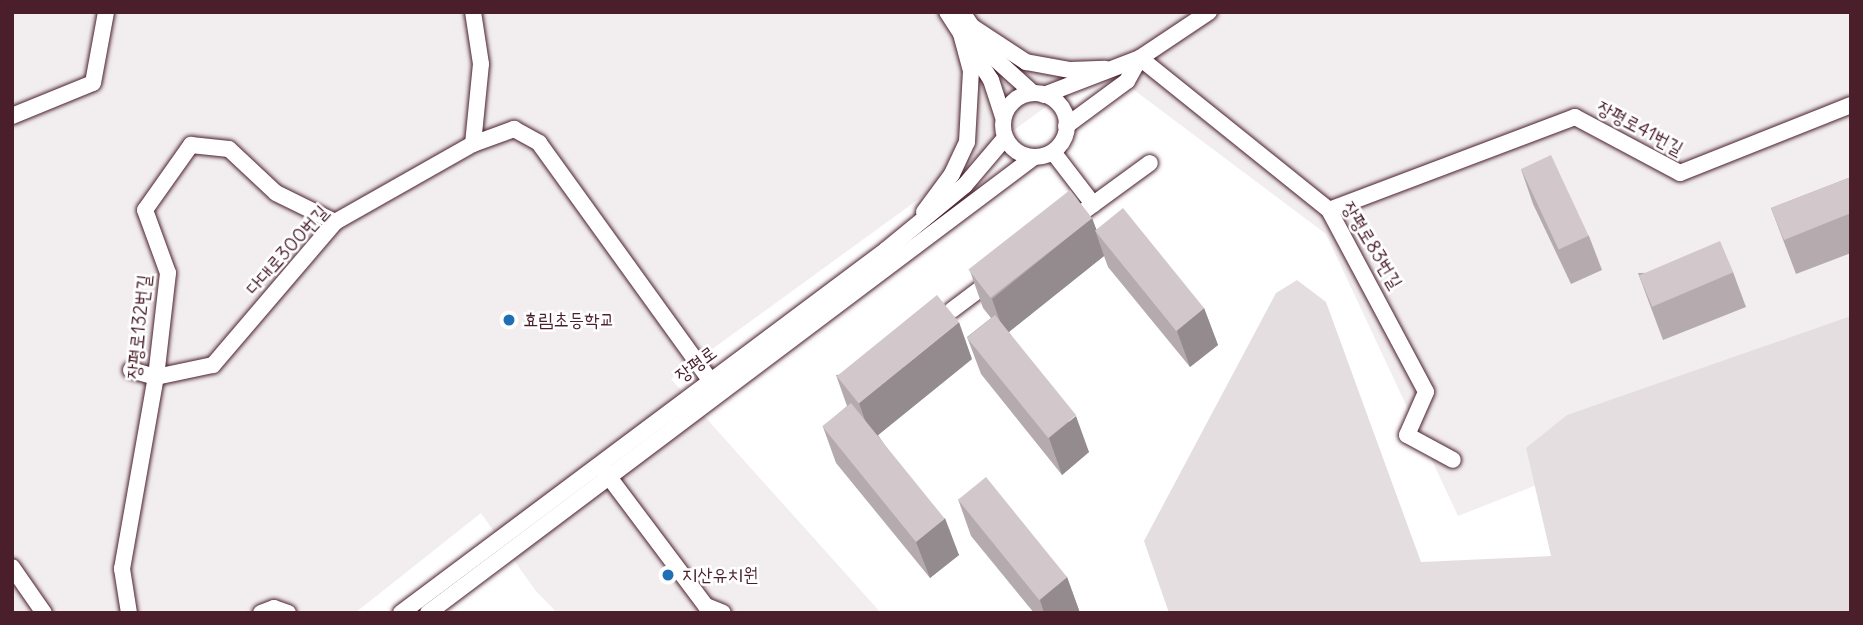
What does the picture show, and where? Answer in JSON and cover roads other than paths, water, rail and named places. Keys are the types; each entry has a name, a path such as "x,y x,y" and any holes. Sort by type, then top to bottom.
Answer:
{"street":[{"path":"12,116 93,83 106,12"},
{"path":"473,12 481,64 473,144"},
{"path":"947,12 1026,62 1070,70 1111,68"},
{"path":"1003,116 1016,99 1080,84 1111,68 1140,58 1209,12"},
{"path":"965,24 1007,73 1039,94 1057,102 1066,126 1063,141 1053,152 1034,157 1019,154 1005,138 1003,116 991,80 965,24"},
{"path":"918,223 952,174 967,142 971,71 965,24"},
{"path":"1066,126 1127,81 1140,58"},
{"name":"장평로83번길","path":"1140,58 1329,210 1426,391 1407,435 1453,460"},
{"name":"장평로41번길","path":"1329,210 1575,117 1680,173 1851,106"},
{"name":"다대로300번길","path":"131,370 156,377 213,365 335,222 473,144 514,129 539,143 714,385"},
{"name":"장평로","path":"428,613 604,470 965,185 1005,138"},
{"name":"장평로132번길","path":"129,613 122,569 156,377 168,273 145,210 191,145 229,149 276,193 335,222"},
{"path":"1053,152 1093,204"},
{"name":"장평로","path":"714,385 1034,157"},
{"path":"1050,236 1150,163"},
{"path":"952,310 1006,269"},
{"path":"604,470 706,606 723,613"},
{"name":"장평로","path":"401,613 604,470"},
{"path":"12,567 44,613"},
{"path":"261,613 274,608 288,613"}],"place":[{"name":"효림초등학교","path":"509,320"},
{"name":"지산유치원","path":"668,575"}]}
